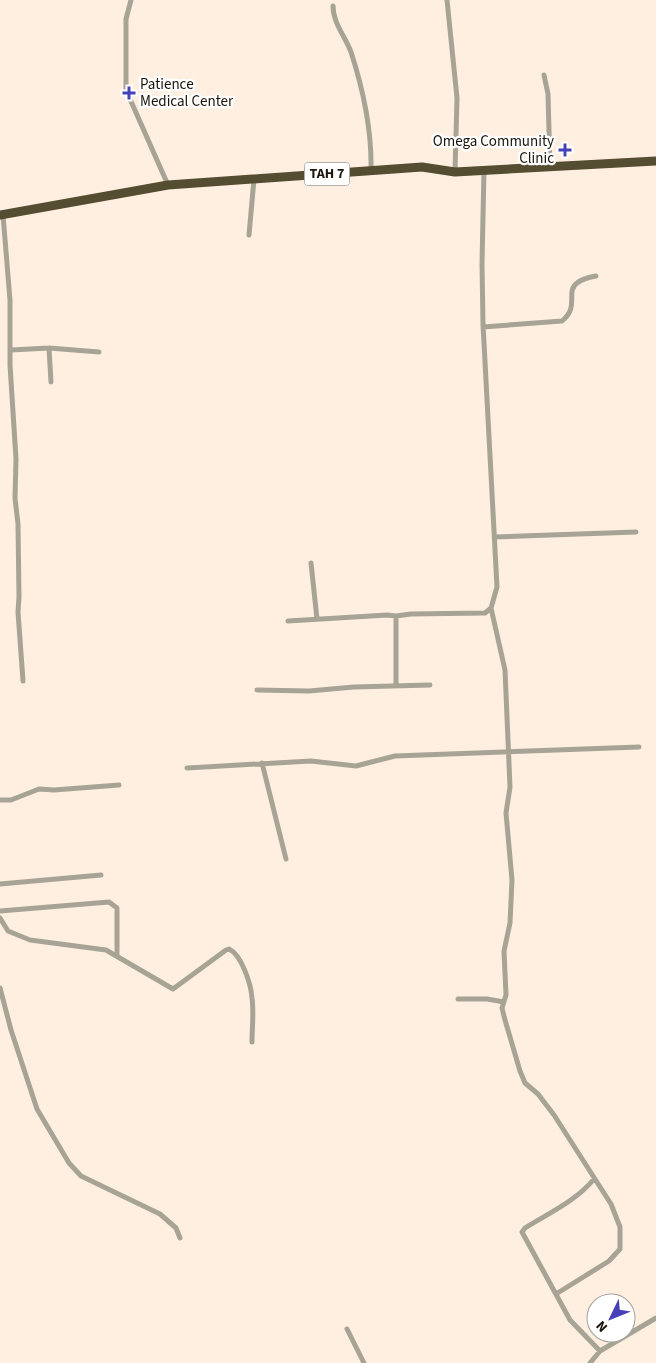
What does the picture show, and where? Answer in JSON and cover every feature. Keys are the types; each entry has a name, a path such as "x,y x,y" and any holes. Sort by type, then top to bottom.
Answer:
{"highway":[{"name":"TAH 7","path":"1,215 168,185 422,167 455,172 656,161"}],"street":[{"path":"131,0 126,27 126,90 168,185"},
{"path":"447,0 457,98 455,172"},
{"path":"333,6 334,20 345,38 360,83 371,156 371,171"},
{"path":"544,75 548,94 550,167"},
{"path":"484,170 482,264 497,587 491,608 505,670 505,696 510,752 510,787 506,813 512,880 510,923 504,951 506,995 502,1008 525,1083 538,1094 554,1115 611,1204 620,1227 620,1249 609,1261 556,1294"},
{"path":"249,235 254,179"},
{"path":"1,215 10,300 10,365 16,459 15,498 18,538 18,612 23,681"},
{"path":"484,326 562,321 570,315 573,288 577,283 596,276"},
{"path":"11,350 49,348 99,352"},
{"path":"49,348 51,382"},
{"path":"494,537 636,532"},
{"path":"310,563 317,619"},
{"path":"288,621 411,614 485,613 491,608"},
{"path":"396,616 396,686"},
{"path":"257,690 309,691 354,687 430,685"},
{"path":"187,768 311,761 356,766 395,756 639,747"},
{"path":"262,763 286,859"},
{"path":"0,800 10,800 40,790 119,785"},
{"path":"0,884 102,875"},
{"path":"0,911 110,902 116,908 117,956"},
{"path":"0,918 8,931 30,940 106,950 174,989 226,950 233,950 244,970 252,998 252,1042"},
{"path":"0,988 11,1030 37,1109 69,1163 81,1176 160,1214 176,1228 180,1238"},
{"path":"458,999 487,999 504,1002"},
{"path":"594,1179 586,1189 568,1203 525,1228 522,1232 570,1320 600,1351"},
{"path":"590,1363 600,1351 656,1318"},
{"path":"347,1329 364,1363"}],"place":[{"name":"Patience Medical Center","path":"129,93"},
{"name":"Omega Community Clinic","path":"565,150"}]}
